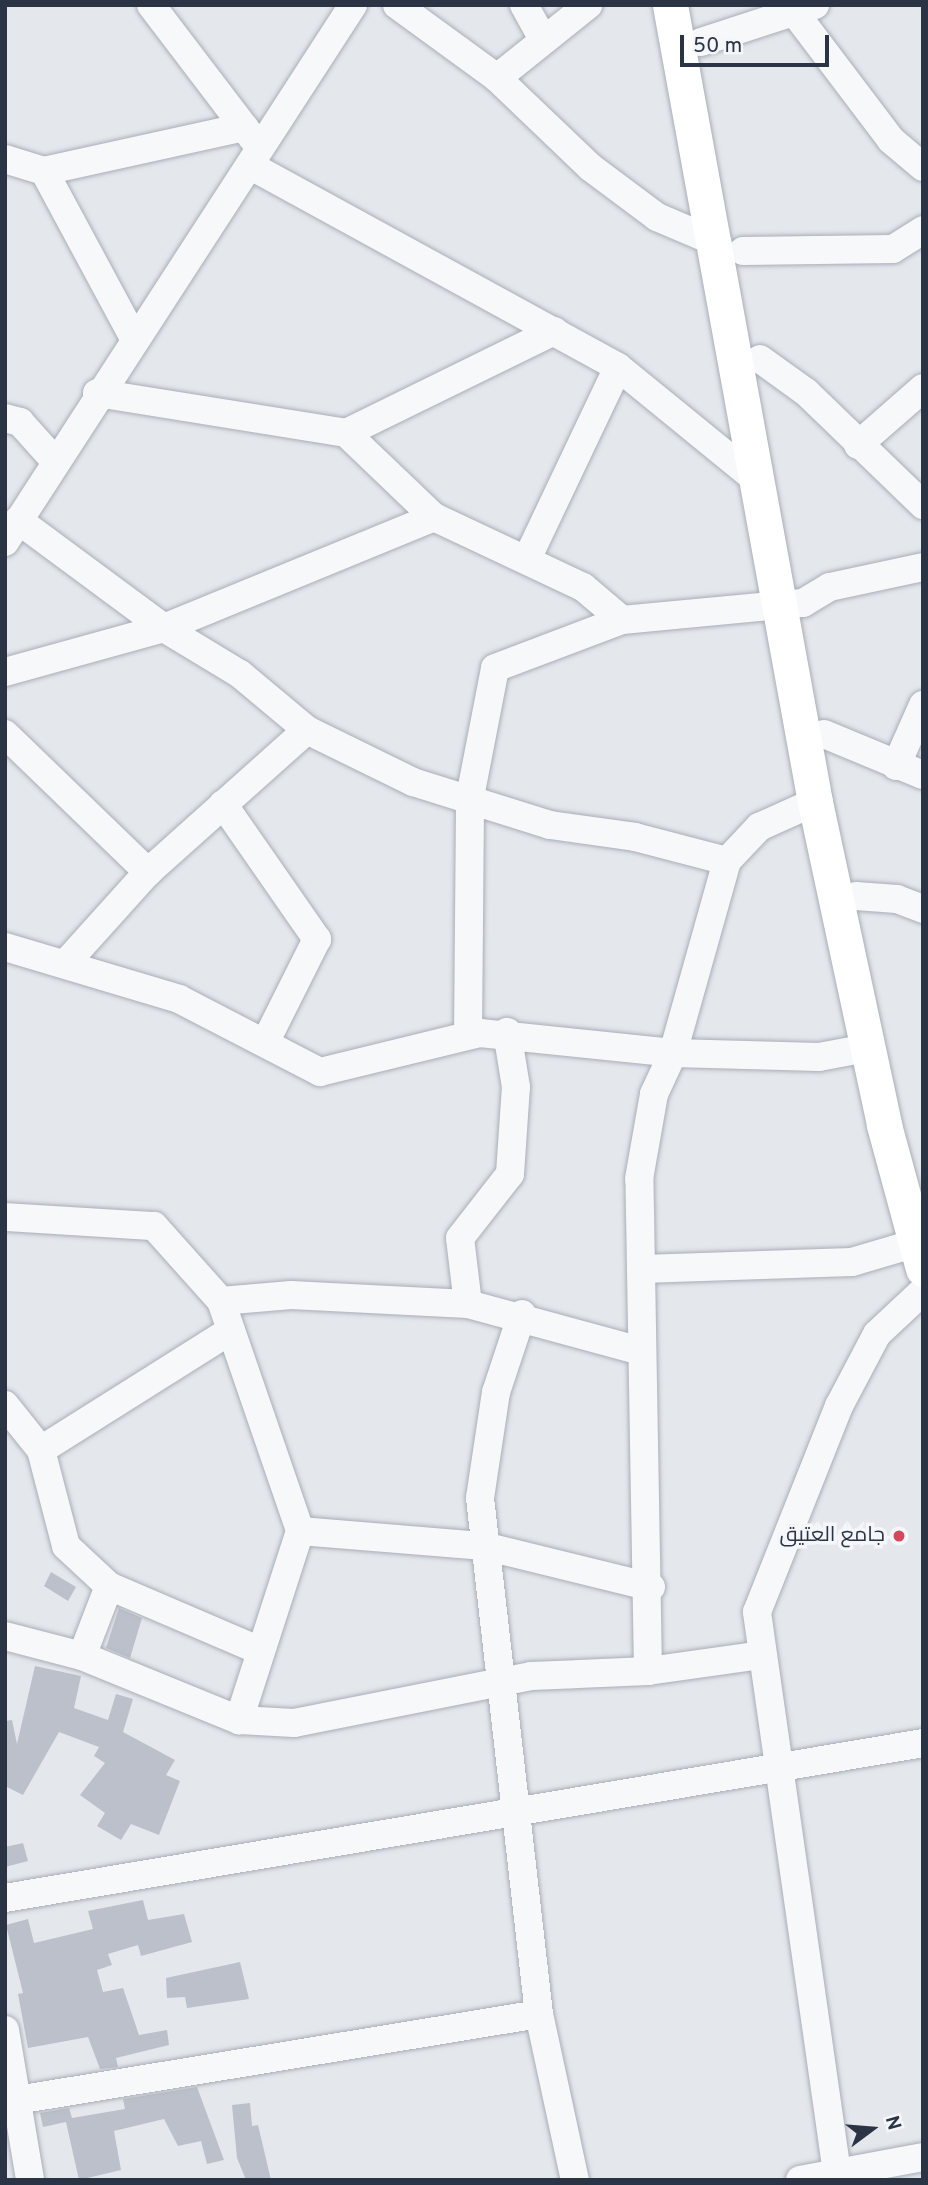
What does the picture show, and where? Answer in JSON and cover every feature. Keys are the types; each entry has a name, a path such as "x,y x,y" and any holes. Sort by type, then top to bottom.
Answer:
{"main road":[{"path":"670,5 760,359 815,802 867,1048 920,1250"},
{"path":"694,5 731,247 760,483 824,734 856,896 923,1196"}],"street":[{"path":"151,5 244,127 256,158 618,367 760,483"},
{"path":"354,5 256,158 97,393 12,531 240,674 307,730 413,782 470,797 550,825 635,837 727,861"},
{"path":"397,5 497,78 590,167 638,203 731,247 893,249 923,230"},
{"path":"524,5 542,37"},
{"path":"497,78 542,37 587,5"},
{"path":"701,42 799,7 891,139 923,167"},
{"path":"5,159 44,171 244,127"},
{"path":"44,171 134,338"},
{"path":"345,433 554,331"},
{"path":"760,359 923,505"},
{"path":"527,559 618,367"},
{"path":"858,445 921,391"},
{"path":"97,393 345,433 434,517 583,587 621,620"},
{"path":"5,397 13,420 55,461"},
{"path":"5,673 164,628 434,517"},
{"path":"468,1035 470,797 495,668 621,620 792,604 830,587 923,567"},
{"path":"896,766 923,705"},
{"path":"66,963 148,872 307,730"},
{"path":"5,734 148,872"},
{"path":"824,734 923,775"},
{"path":"648,1671 650,1587 641,1351 639,1179 654,1094 673,1053 727,861 759,827 815,802"},
{"path":"223,804 317,939 265,1043"},
{"path":"856,896 897,899 923,909"},
{"path":"5,947 66,963 179,999 320,1072 468,1035 507,1032 673,1053 819,1057 867,1048"},
{"path":"468,1304 460,1238 510,1174 516,1087 507,1032"},
{"path":"5,1217 154,1226 221,1301 300,1531 239,1720"},
{"path":"642,1269 852,1262 920,1250"},
{"path":"837,2177 775,1765 758,1600 839,1406 877,1334 923,1291"},
{"path":"221,1301 291,1295 468,1304 522,1314 641,1351"},
{"path":"522,1314 486,1450 480,1498 512,1812 539,2014 575,2180"},
{"path":"41,1450 230,1331"},
{"path":"10,1419 41,1450 62,1539 109,1586 261,1651"},
{"path":"300,1531 484,1546 650,1587"},
{"path":"82,1656 109,1586"},
{"path":"5,1636 82,1656 239,1720 294,1723 498,1682 648,1671 762,1655"},
{"path":"5,1898 775,1765 923,1743"},
{"path":"11,2101 539,2014"},
{"path":"5,2030 11,2101 30,2180"},
{"path":"800,2180 837,2177 923,2157"}],"building":[{"path":"51,1572 76,1587 68,1601 44,1586"},
{"path":"119,1608 142,1618 130,1658 106,1648"},
{"path":"35,1666 81,1676 74,1708 108,1720 116,1694 133,1699 123,1732 175,1760 166,1775 180,1781 159,1835 131,1824 121,1840 97,1826 105,1813 80,1795 105,1763 94,1756 99,1747 59,1732 23,1795 5,1786 5,1721 12,1720 17,1744"},
{"path":"23,1843 28,1861 5,1867 5,1847"},
{"path":"143,1900 148,1920 184,1914 192,1942 141,1956 138,1945 108,1954 112,1965 97,1970 103,1992 123,1988 139,2035 167,2030 169,2045 116,2058 118,2067 100,2069 88,2037 28,2048 18,1994 23,1993 6,1925 28,1919 34,1943 93,1929 88,1911"},
{"path":"240,1962 249,1999 187,2008 185,1997 167,1998 166,1978"},
{"path":"197,2087 224,2160 207,2164 201,2141 178,2146 164,2119 114,2131 121,2170 79,2180 66,2122 43,2127 40,2113 69,2108 72,2118 125,2109 123,2099"},
{"path":"250,2103 252,2126 258,2125 271,2180 246,2180 237,2158 232,2105"}],"place":[{"name":"جامع العتيق","path":"899,1536"}]}
